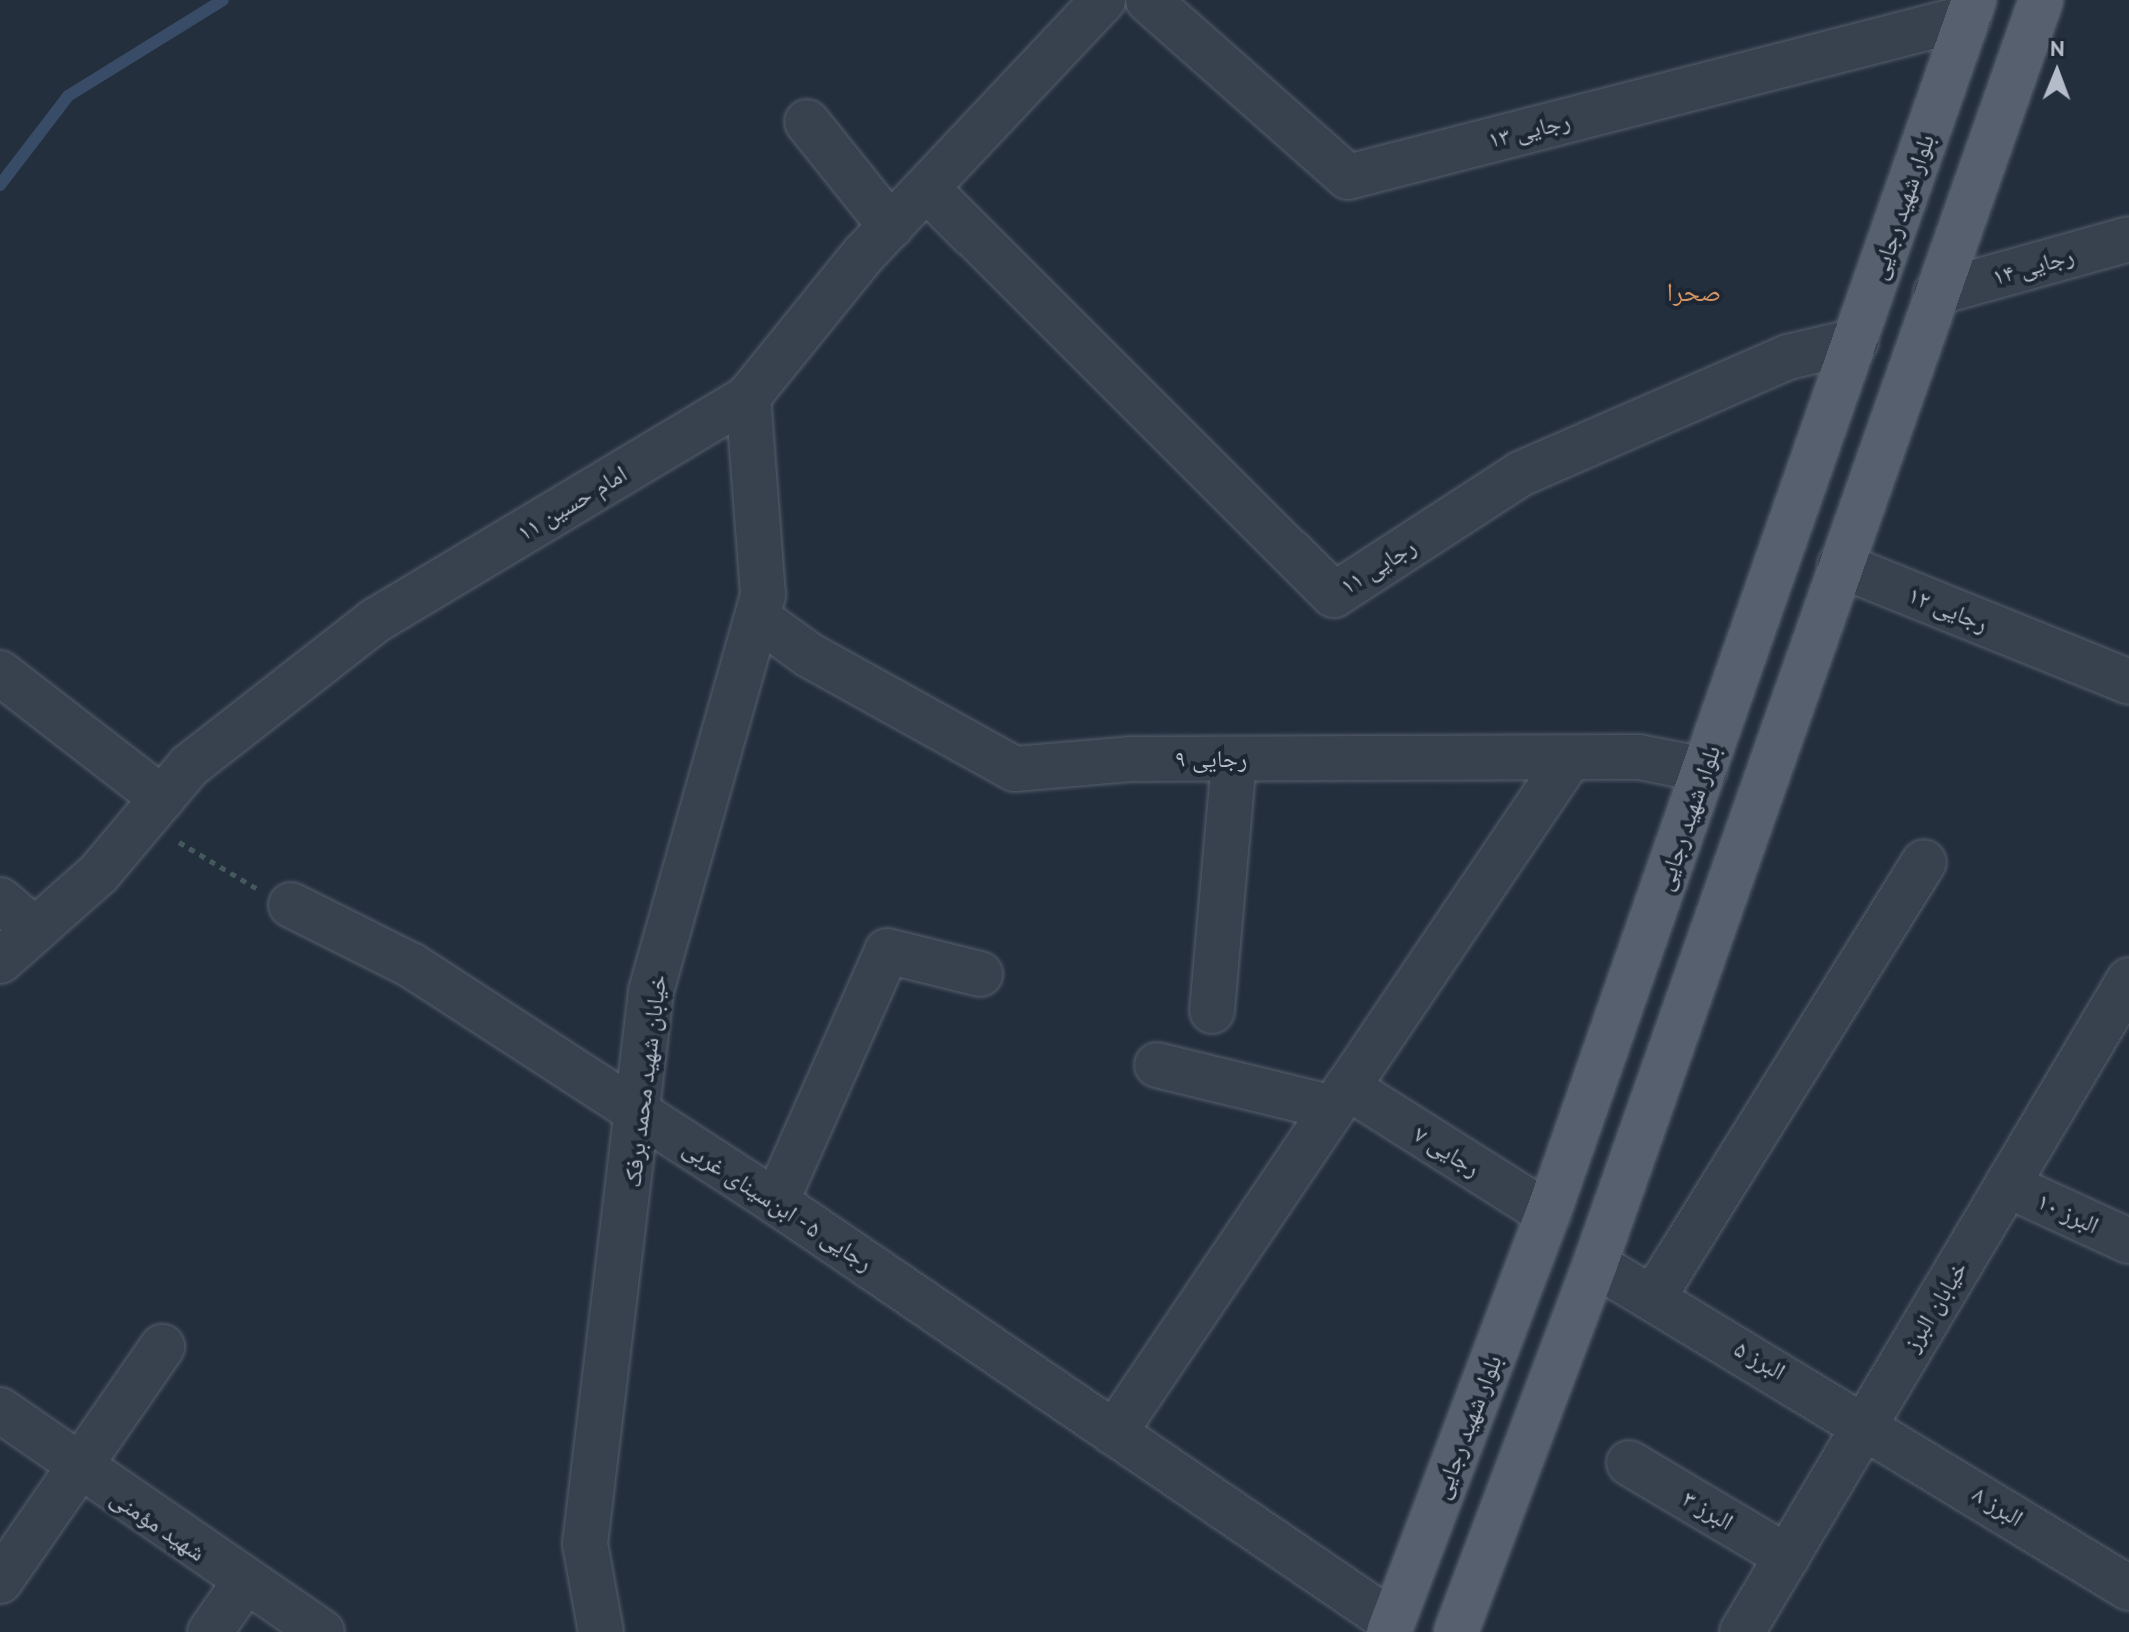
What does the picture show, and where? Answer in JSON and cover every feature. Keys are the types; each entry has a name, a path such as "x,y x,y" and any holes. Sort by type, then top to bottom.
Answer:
{"main road":[{"path":"1456,1632 1595,1264 2041,0"},
{"name":"بلوار شهید رجایی","path":"1396,1629 1548,1214 1972,8"}],"street":[{"name":"امام حسین ۱۱","path":"0,961 99,873 189,766 376,620 748,397 891,227 1103,0"},
{"name":"رجایی ۱۳","path":"1148,0 1348,177 1972,8"},
{"path":"807,122 891,227"},
{"name":"رجایی ۱۱","path":"927,189 1334,595 1520,474 1788,357 1856,341"},
{"name":"رجایی ۱۴","path":"1936,293 2129,239"},
{"name":"خیابان شهید محمد برفک","path":"601,1632 585,1544 641,1115 651,991 763,595 748,397"},
{"name":"رجایی ۱۲","path":"1840,565 2129,682"},
{"name":"رجایی ۹","path":"758,618 809,655 1015,769 1234,759 1639,757 1705,770"},
{"path":"0,673 153,808"},
{"path":"1212,1011 1234,759"},
{"path":"1114,1433 1569,759"},
{"path":"1653,1298 1924,862"},
{"path":"0,900 35,930"},
{"name":"رجایی ۵ - ابن‌سینای غربی","path":"291,905 411,965 776,1202 1396,1629"},
{"path":"776,1202 887,951 980,974"},
{"name":"خیابان البرز","path":"1750,1629 1787,1557 2129,980"},
{"name":"رجایی ۷","path":"1157,1065 1340,1097 1548,1214"},
{"name":"البرز ۱۰","path":"2007,1185 2129,1241"},
{"name":"البرز ۵","path":"1595,1264 1866,1423"},
{"path":"0,1581 162,1347"},
{"name":"شهید مؤمنی","path":"0,1410 77,1469 244,1583 322,1632"},
{"name":"البرز ۸","path":"1866,1423 2129,1588"},
{"name":"البرز ۳","path":"1629,1463 1787,1557"},
{"path":"210,1632 244,1583"}],"path":[{"path":"153,808 221,871 291,905"}],"waterway":[{"path":"0,185 68,96 223,0"}],"district":[{"name":"صحرا","path":"1694,292"}]}
